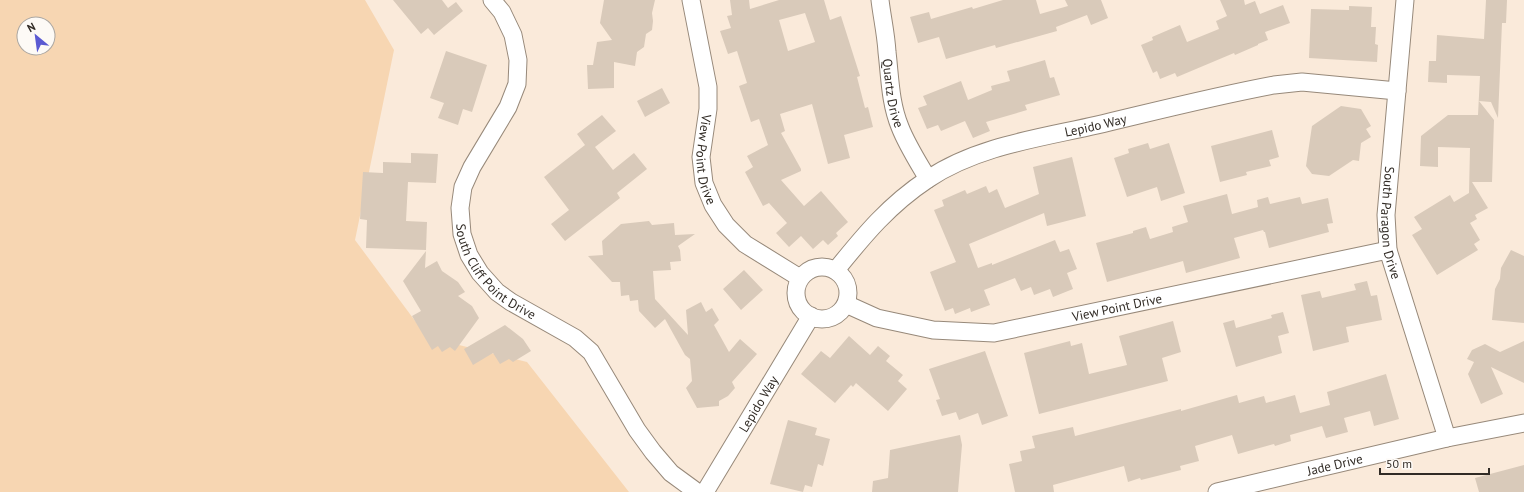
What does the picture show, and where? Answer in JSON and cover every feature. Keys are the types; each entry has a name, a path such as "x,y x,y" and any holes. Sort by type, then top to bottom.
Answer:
{"street":[{"name":"South Cliff Point Drive","path":"492,0 502,12 513,35 518,60 517,84 508,107 472,167 464,187 460,208 462,234 469,255 480,273 497,292 511,302 575,338 591,352 637,430 653,452 671,473 697,492"},
{"name":"View Point Drive","path":"691,0 708,87 708,109 701,157 704,183 713,205 726,225 745,244 800,278"},
{"name":"Quartz Drive","path":"880,0 888,51 889,81 893,103 900,127 928,179"},
{"name":"South Paragon Drive","path":"1405,0 1386,214 1388,250 1447,438"},
{"name":"Lepido Way","path":"836,270 866,232 886,212 928,179 949,166 1000,147 1274,85 1302,82 1397,91"},
{"name":"View Point Drive","path":"846,304 878,318 933,330 994,333 1388,250"},
{"path":"818,267 827,267 836,270 844,278 848,286 846,304 839,313 822,319 805,313 799,305 796,296 800,278 809,270 818,267"},
{"name":"Lepido Way","path":"705,492 811,316"},
{"name":"Jade Drive","path":"1217,492 1447,438 1524,423"}],"shaded area":[{"path":"0,0 365,0 394,50 355,240 427,337 527,362 629,492 0,492"}],"building":[{"path":"393,0 442,0 448,8 456,2 463,11 434,35 428,28 421,34"},
{"path":"604,0 655,0 652,13 652,30 646,34 644,47 637,52 635,66 614,62 614,88 588,89 587,65 593,65 597,42 612,40 600,23"},
{"path":"730,0 749,0 750,9 779,0 824,0 830,20 841,16 860,76 857,77 865,108 868,107 873,127 844,135 850,158 828,164 812,104 780,114 785,131 781,133 801,169 801,171 781,180 804,206 821,191 848,222 836,233 838,236 828,245 823,240 813,249 801,236 789,247 776,233 787,223 769,203 763,206 745,172 753,167 747,156 768,145 759,119 751,122 739,86 747,83 737,51 728,54 720,31 731,28 727,16 732,15","holes":["805,13 815,42 788,51 779,20"]},
{"path":"1003,0 1036,0 1040,14 1068,6 1065,0 1101,0 1108,18 1091,25 1087,15 1056,27 1057,31 996,48 995,45 946,59 939,37 918,43 910,17 929,12 931,19"},
{"path":"1220,0 1244,0 1245,5 1255,1 1260,14 1283,5 1290,23 1265,32 1268,40 1235,55 1234,53 1177,77 1175,73 1160,79 1157,71 1153,73 1141,45 1153,40 1152,37 1180,25 1187,42 1219,29 1216,21 1227,16"},
{"path":"1486,0 1507,0 1506,23 1502,23 1498,118 1491,102 1479,101 1494,120 1492,182 1472,182 1488,208 1475,215 1477,219 1470,223 1480,240 1474,244 1478,250 1437,275 1412,235 1422,229 1414,217 1450,195 1454,202 1469,193 1470,148 1438,147 1438,167 1420,166 1421,136 1448,115 1478,115 1480,76 1447,75 1447,83 1428,82 1429,61 1436,61 1437,35 1484,39"},
{"path":"1349,6 1372,7 1371,27 1376,27 1375,44 1378,45 1377,62 1309,58 1311,9 1349,10"},
{"path":"446,51 487,65 472,112 463,109 458,125 438,118 444,103 430,98"},
{"path":"1045,60 1050,78 1054,77 1060,95 1025,105 1027,110 986,122 990,131 973,138 965,121 941,131 938,125 927,129 918,108 927,105 923,96 961,81 968,100 992,90 991,86 1010,81 1007,71"},
{"path":"662,88 670,103 645,117 637,101"},
{"path":"1341,106 1361,109 1371,126 1366,129 1371,137 1361,143 1359,161 1353,160 1329,176 1312,174 1306,166 1312,126"},
{"path":"602,115 616,131 595,147 613,170 634,153 647,169 617,193 620,198 565,241 551,224 569,210 544,177 585,145 577,134"},
{"path":"1272,130 1279,157 1269,160 1271,166 1246,172 1247,175 1220,182 1211,146"},
{"path":"1148,143 1150,149 1169,143 1185,193 1161,201 1157,187 1127,197 1114,158 1129,153 1128,149"},
{"path":"411,153 438,154 436,183 408,182 406,221 427,222 426,250 366,248 367,220 360,219 363,172 383,173 383,162 411,163"},
{"path":"1072,157 1086,216 1047,226 1044,213 969,244 978,268 992,263 992,265 1055,240 1060,252 1069,249 1077,269 1067,273 1073,289 1053,297 1050,289 1034,295 1031,287 1021,291 1015,278 984,290 990,305 971,312 970,308 955,314 953,308 945,311 930,272 956,262 934,210 944,206 942,200 965,190 967,194 986,186 989,193 997,189 1005,208 1039,194 1033,167"},
{"path":"1227,194 1232,214 1258,207 1257,200 1268,197 1270,204 1300,197 1302,204 1328,198 1333,223 1327,224 1329,232 1269,248 1265,232 1263,230 1234,238 1240,258 1186,273 1183,261 1107,282 1096,243 1133,233 1133,231 1146,227 1150,239 1173,232 1172,227 1188,222 1183,206"},
{"path":"649,221 652,225 674,223 675,235 695,234 678,246 681,261 670,262 671,270 653,271 655,299 688,335 686,310 701,302 706,312 712,308 719,320 714,325 729,352 740,339 757,354 732,382 735,388 728,396 719,401 719,406 697,408 686,388 692,381 690,359 685,355 665,319 655,328 639,311 638,300 630,301 629,295 621,296 620,282 612,282 588,256 603,255 602,241 621,224"},
{"path":"1511,250 1524,256 1524,323 1492,320 1495,289 1500,279 1501,268"},
{"path":"426,251 425,268 437,261 442,271 458,282 465,292 458,296 472,306 479,318 455,351 450,347 442,352 438,346 432,350 412,316 421,311 403,281"},
{"path":"744,270 763,290 741,310 723,289"},
{"path":"1367,281 1371,296 1377,295 1382,320 1346,327 1349,342 1313,351 1301,295 1320,291 1322,298 1356,290 1354,284"},
{"path":"1283,312 1289,333 1278,336 1282,353 1236,367 1223,323 1234,320 1236,328 1272,318 1271,315"},
{"path":"1173,321 1181,352 1162,358 1168,381 1039,414 1024,353 1070,341 1071,346 1082,343 1089,374 1127,365 1119,336"},
{"path":"505,325 523,339 531,351 513,362 509,359 500,364 493,353 473,365 464,349"},
{"path":"849,336 870,355 878,346 890,356 886,361 903,375 898,381 907,389 888,411 856,383 853,387 851,385 835,403 801,374 821,351 830,358"},
{"path":"1524,341 1524,383 1491,367 1503,394 1481,404 1468,374 1474,362 1467,359 1472,350 1485,344 1500,352"},
{"path":"985,351 1008,416 982,425 978,413 959,420 956,412 942,416 936,400 940,399 929,369"},
{"path":"1386,374 1399,419 1374,426 1370,411 1344,418 1348,432 1326,438 1322,426 1290,435 1291,441 1238,454 1232,435 1195,446 1199,461 1180,466 1181,470 1141,480 1140,478 1128,482 1124,466 1053,485 1054,492 1015,492 1009,464 1022,461 1020,451 1035,448 1032,436 1073,427 1075,436 1181,409 1181,411 1237,395 1239,403 1264,396 1266,403 1295,395 1300,413 1330,405 1327,392"},
{"path":"788,420 817,428 815,435 830,439 823,466 818,464 812,487 805,485 803,492 770,484"},
{"path":"960,435 962,445 958,492 872,492 873,481 888,478 890,450"},
{"path":"1524,465 1524,492 1479,492 1475,478"}]}
